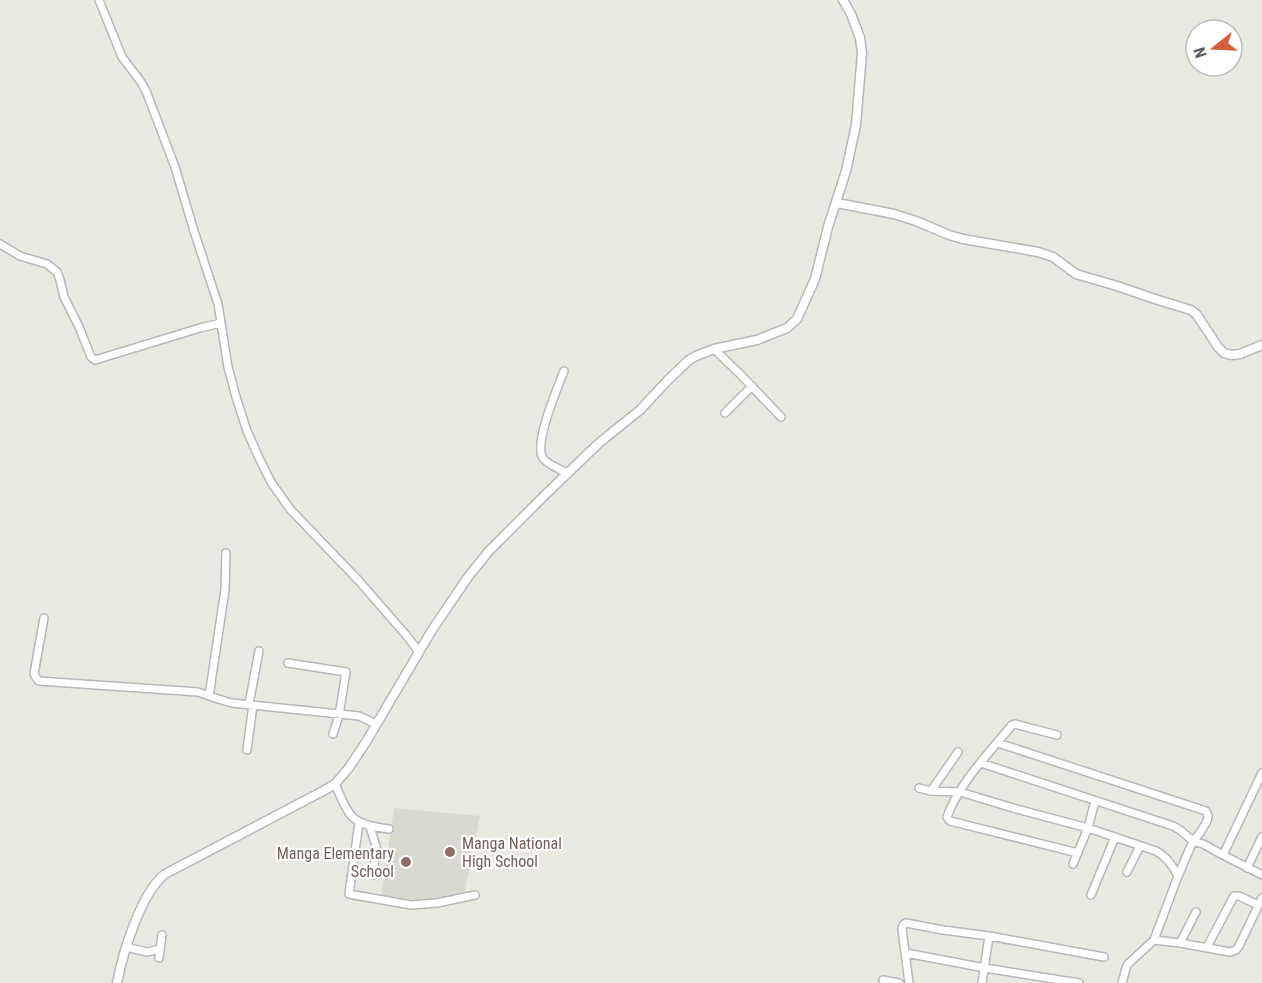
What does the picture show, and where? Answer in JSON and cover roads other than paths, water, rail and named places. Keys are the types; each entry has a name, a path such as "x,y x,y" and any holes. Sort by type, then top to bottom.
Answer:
{"street":[{"path":"99,0 123,57 146,91 175,167 213,289 236,397 247,431 260,460 282,498 297,517 359,581 419,652"},
{"path":"117,983 126,947 150,889 165,874 334,784 348,769 432,630 468,577 489,552 567,473 599,443 640,410 689,360 714,349 757,340 787,328 797,319 813,284 846,171 856,125 862,53 860,38 843,0"},
{"path":"837,203 894,214 963,239 1038,252 1053,257 1076,274 1191,310 1224,353 1240,354 1262,345"},
{"path":"0,244 20,256 47,264 57,272 64,297 91,357 95,360 221,323"},
{"path":"714,349 781,417"},
{"path":"564,371 543,426 542,454 545,461 567,473"},
{"path":"725,412 752,386"},
{"path":"208,696 225,590 226,553"},
{"path":"44,618 34,674 39,681 198,692 226,702 359,716 376,724"},
{"path":"247,750 258,651"},
{"path":"288,663 345,671 339,715 333,734"},
{"path":"1057,735 1014,724 981,763 947,815 950,821 1078,853"},
{"path":"998,743 1206,811 1207,821 1194,841 1178,876 1154,940 1128,964 1122,983"},
{"path":"931,790 958,753"},
{"path":"981,763 1173,826 1194,841 1262,875"},
{"path":"1223,855 1262,773"},
{"path":"334,784 349,813 359,823 389,829"},
{"path":"919,788 960,792 1115,837 1163,856 1178,876"},
{"path":"1073,864 1088,828 1095,801"},
{"path":"359,823 350,894 411,905 437,903 475,895"},
{"path":"370,827 376,846 373,875"},
{"path":"1091,895 1115,837"},
{"path":"1247,868 1262,837"},
{"path":"1127,872 1140,846"},
{"path":"1154,940 1230,952 1236,950 1260,902 1234,896 1207,947"},
{"path":"1180,943 1196,912"},
{"path":"909,983 902,929 906,923 1104,957"},
{"path":"159,958 162,935"},
{"path":"982,983 989,936"},
{"path":"126,947 147,952 160,949"},
{"path":"906,953 1079,983"},
{"path":"883,980 900,983"}],"place":[{"name":"Manga National High School","path":"450,852"},
{"name":"Manga Elementary School","path":"406,862"}]}
